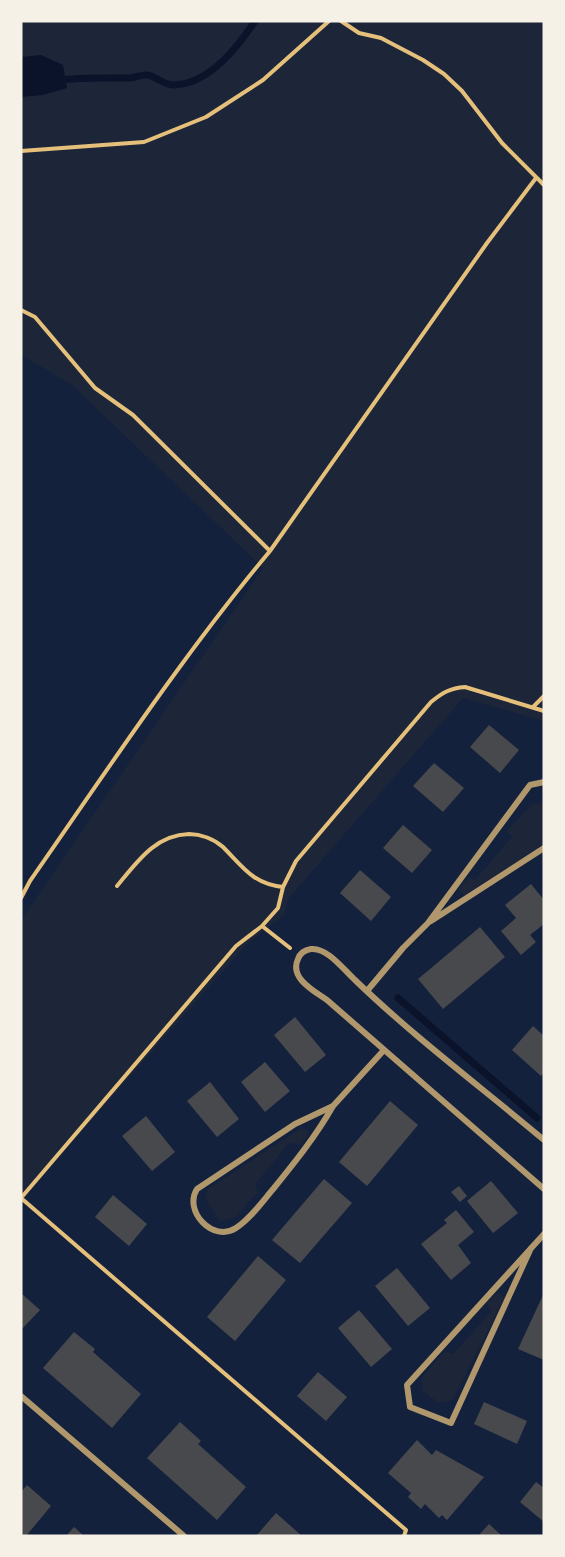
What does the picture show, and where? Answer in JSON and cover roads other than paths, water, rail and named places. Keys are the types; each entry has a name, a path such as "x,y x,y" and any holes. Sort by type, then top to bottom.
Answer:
{"street":[{"path":"367,991 402,948 428,923 530,785 544,782"},
{"path":"428,923 544,848"},
{"path":"544,1140 367,991 328,955 319,949 310,949 299,956 296,962 297,973 303,983 544,1189"},
{"path":"333,1106 296,1124 197,1189 194,1194 194,1207 206,1226 215,1232 229,1231 255,1210 316,1136 333,1106 384,1050"},
{"path":"531,1248 451,1423 410,1407 407,1386 531,1248 544,1234"},
{"path":"21,1396 184,1536"}],"waterway":[{"path":"59,80 130,78 146,75 171,85 188,83 211,71 221,62 240,42 255,21"},
{"path":"398,998 537,1118"}]}
